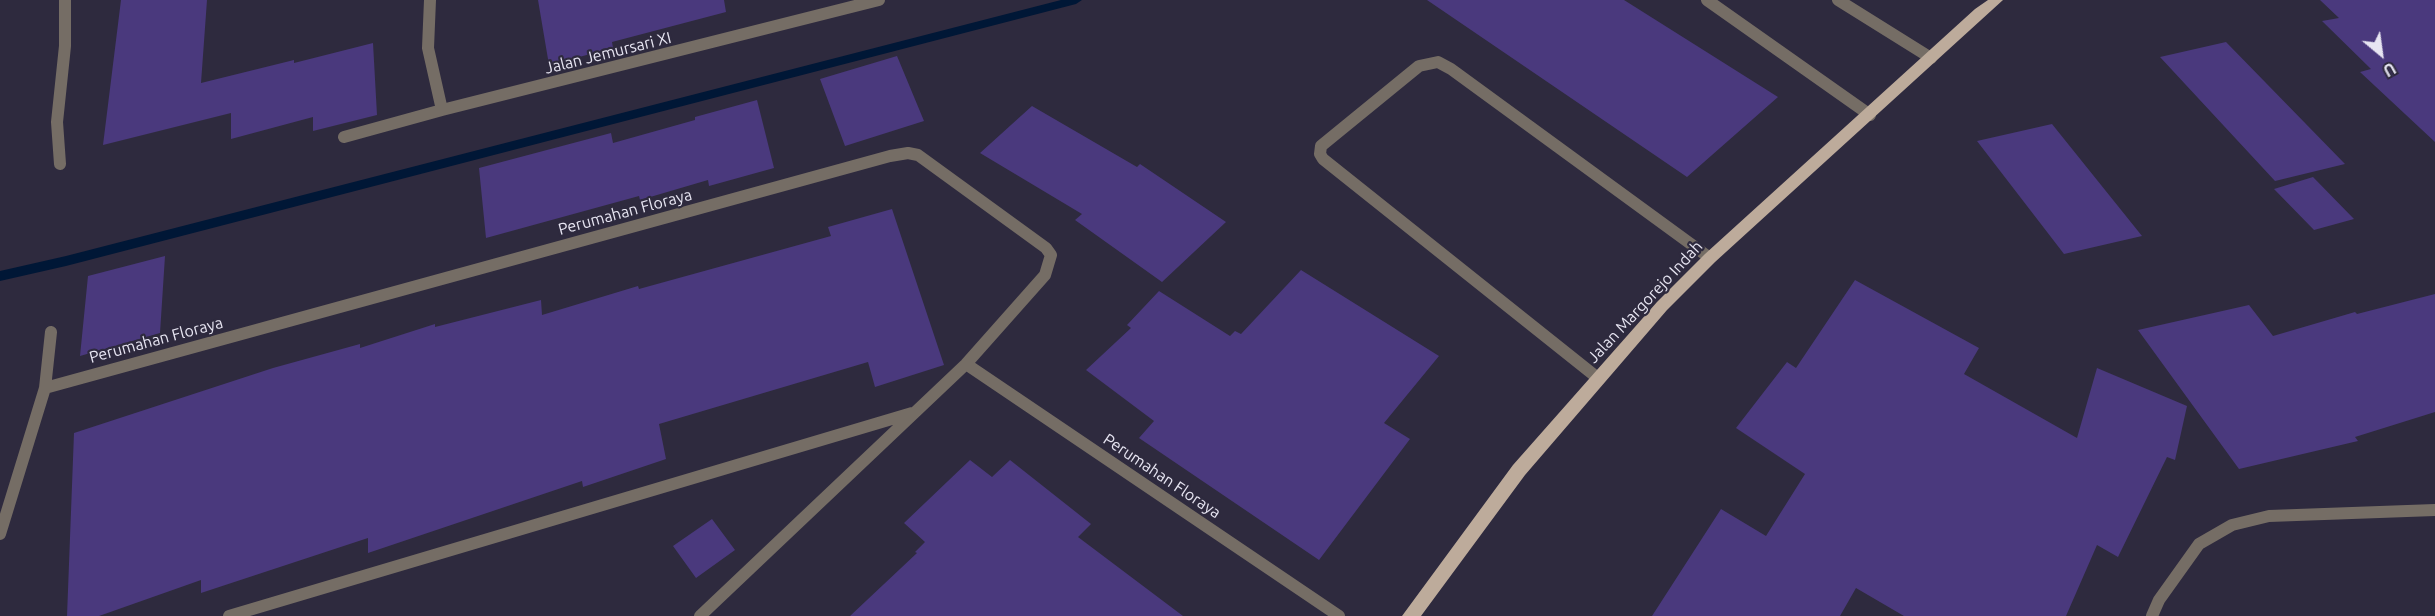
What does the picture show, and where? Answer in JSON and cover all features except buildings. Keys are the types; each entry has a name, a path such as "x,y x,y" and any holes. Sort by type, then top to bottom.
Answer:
{"main road":[{"name":"Jalan Margorejo Indah","path":"1411,616 1519,470 1662,306 1710,258 1870,115 1980,12 1997,0"}],"street":[{"path":"60,164 57,122 65,46 65,0"},
{"path":"430,0 428,48 442,110"},
{"name":"Jalan Jemursari XI","path":"344,137 442,110 879,0"},
{"path":"1707,0 1870,115"},
{"path":"1838,0 1931,58"},
{"path":"1599,379 1323,159 1320,154 1321,146 1419,66 1438,62 1461,76 1710,258"},
{"name":"Perumahan Floraya","path":"45,387 908,153 923,158 1046,248 1051,255 1045,275 966,364 700,616"},
{"path":"0,534 45,387 51,332"},
{"name":"Perumahan Floraya","path":"966,364 1339,616"},
{"name":"Perumahan Floraya","path":"229,616 915,412"},
{"path":"2152,616 2159,600 2199,544 2232,525 2269,516 2435,510"}],"waterway":[{"path":"0,276 66,261 1076,0"}]}
